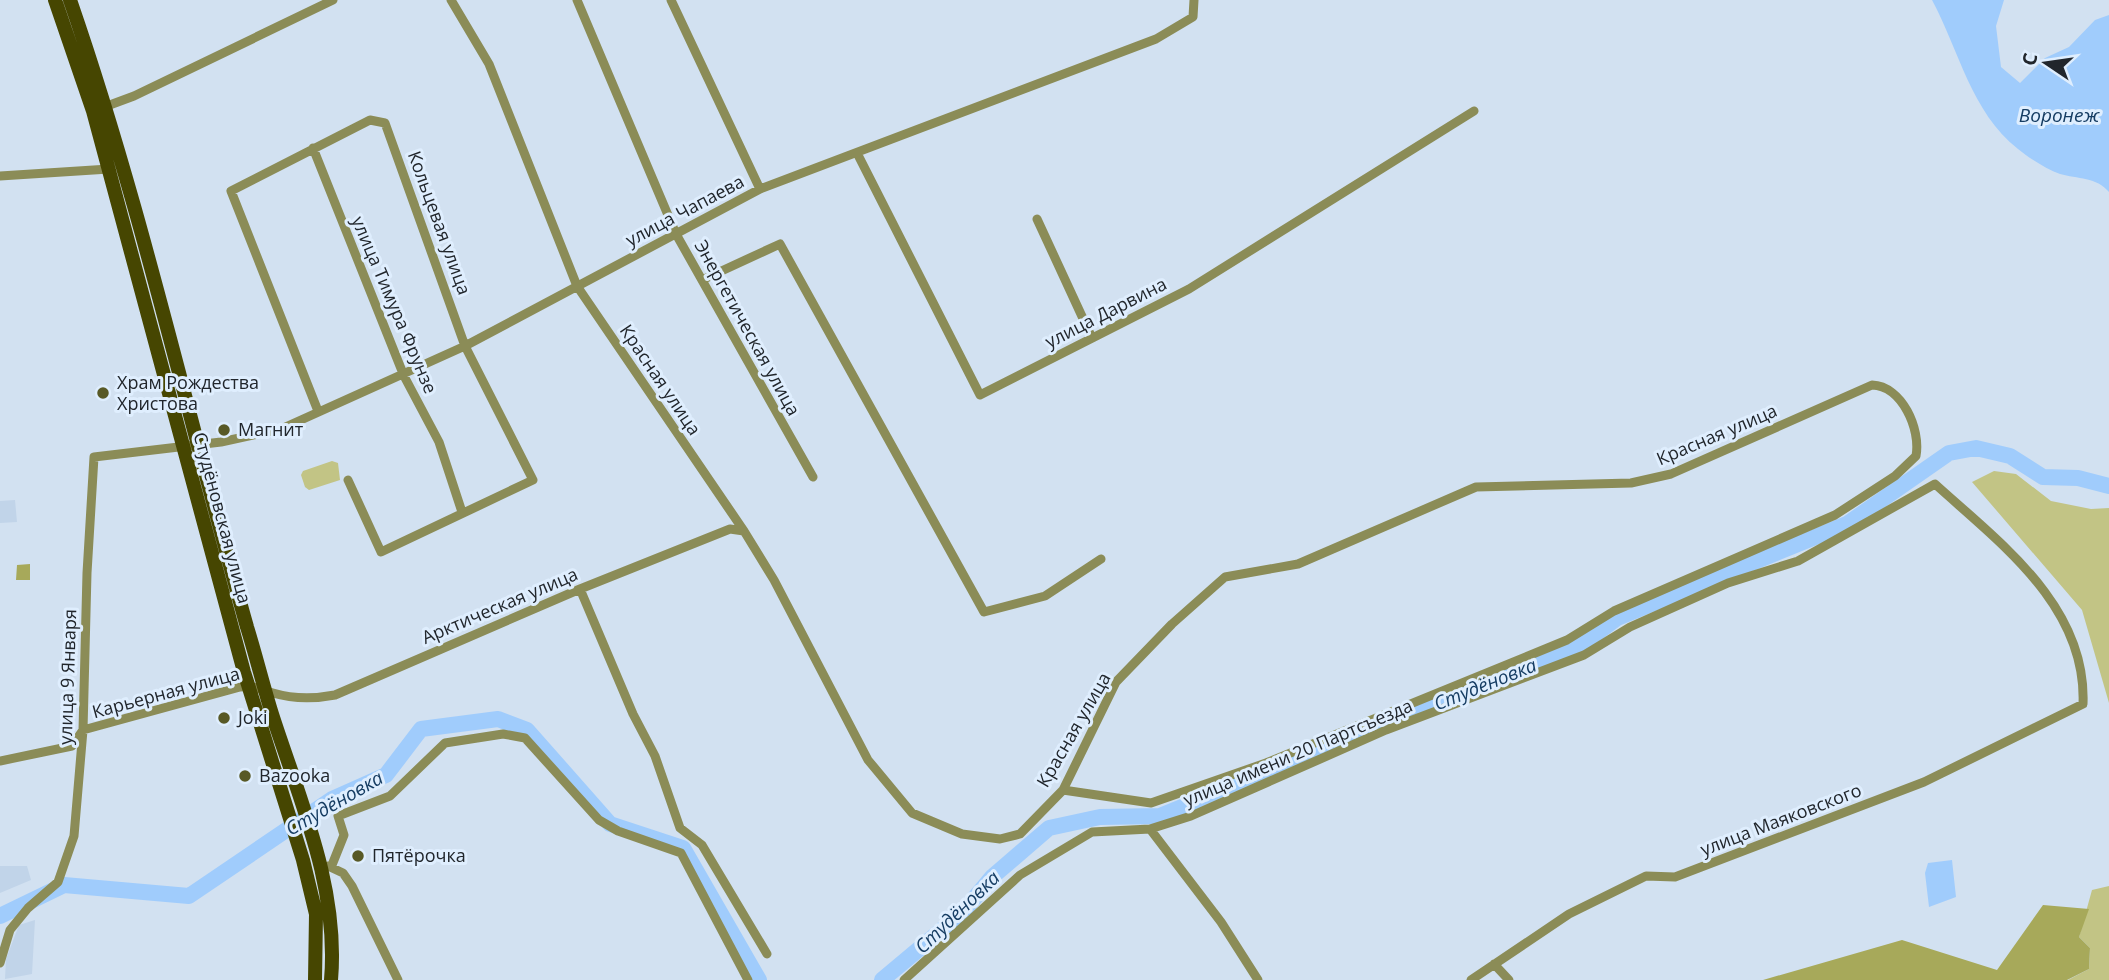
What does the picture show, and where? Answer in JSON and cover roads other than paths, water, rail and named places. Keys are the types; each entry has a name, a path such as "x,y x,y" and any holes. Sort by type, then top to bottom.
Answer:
{"main road":[{"name":"Студёновская улица","path":"55,0 109,169 189,446 265,690 265,715 316,914 315,980"},
{"name":"Студёновская улица","path":"71,0 107,106 246,679 265,715 301,799 324,863"},
{"path":"246,679 251,678 259,668"},
{"path":"324,863 333,925 331,980"}],"street":[{"path":"107,106 134,96 332,0"},
{"name":"Красная улица","path":"451,0 489,64 577,286 744,531 774,580 868,760 912,813 962,834 1010,838 1020,834 1063,790 1116,682 1172,624 1225,577 1298,564 1476,487 1631,482 1671,474 1872,385 1893,392"},
{"name":"Энергетическая улица","path":"578,0 676,234 813,477"},
{"path":"671,0 760,189"},
{"name":"улица Чапаева","path":"189,446 281,429 404,376 760,189 1156,39 1193,17 1194,0"},
{"name":"улица Дарвина","path":"857,153 980,395 1189,289 1474,111"},
{"name":"Кольцевая улица","path":"318,411 231,191 370,120 385,123 465,346 533,480 382,552 348,480"},
{"name":"улица Тимура Фрунзе","path":"313,148 404,376 439,442 462,512"},
{"path":"0,176 109,169"},
{"path":"1037,219 1092,338"},
{"path":"702,280 780,244 984,612 1045,596 1101,559"},
{"name":"улица имени 20 Партсъезда","path":"1063,790 1151,803 1266,763 1567,640 1615,611 1835,515 1895,475 1916,456 1917,439 1913,426 1902,403 1893,392"},
{"name":"улица 9 Января","path":"0,962 10,930 28,908 58,883 74,836 83,730 87,573 94,457 189,446"},
{"name":"улица имени 20 Партсъезда","path":"904,980 1020,875 1092,832 1150,829 1191,816 1386,730 1584,655 1629,627 1728,583 1798,561 1935,484 2029,570 2068,629 2084,685 2083,704"},
{"name":"Арктическая улица","path":"265,690 314,699 335,695 580,589 730,529 744,531"},
{"path":"580,589 633,714 655,756 680,828 702,845 767,954"},
{"name":"Карьерная улица","path":"0,761 72,746 83,730 246,679 265,690"},
{"name":"улица Маяковского","path":"1471,980 1569,914 1646,876 1675,877 1924,782 2083,704"},
{"path":"398,980 352,886 324,863 344,835 338,816 390,796 445,743 503,734 525,738 599,820 618,831 681,853 748,980"},
{"path":"1150,829 1221,922 1258,980"},
{"path":"1494,964 1509,980"}],"water":[{"name":"Воронеж","path":"1932,0 2004,0 1996,26 2001,67 2020,83 2045,58 2069,47 2095,20 2109,15 2109,192 2093,181 2060,174 2043,166 2002,134 1977,99"},
{"path":"1952,860 1956,897 1929,907 1925,873 1928,863"}],"waterway":[{"name":"Студёновка","path":"882,980 962,913 992,877 1049,828 1100,817 1160,816 1581,645 1617,618 1847,524 1949,453 1976,448 2010,456 2043,477 2078,478 2109,486"},
{"name":"Студёновка","path":"0,916 64,885 189,896 332,799 386,775 421,729 498,719 527,730 610,824 683,848 759,980"}],"place":[{"name":"Храм Рождества Христова","path":"103,393"},
{"name":"Магнит","path":"224,430"},
{"name":"Joki","path":"224,718"},
{"name":"Bazooka","path":"245,776"},
{"name":"Пятёрочка","path":"358,856"}]}
